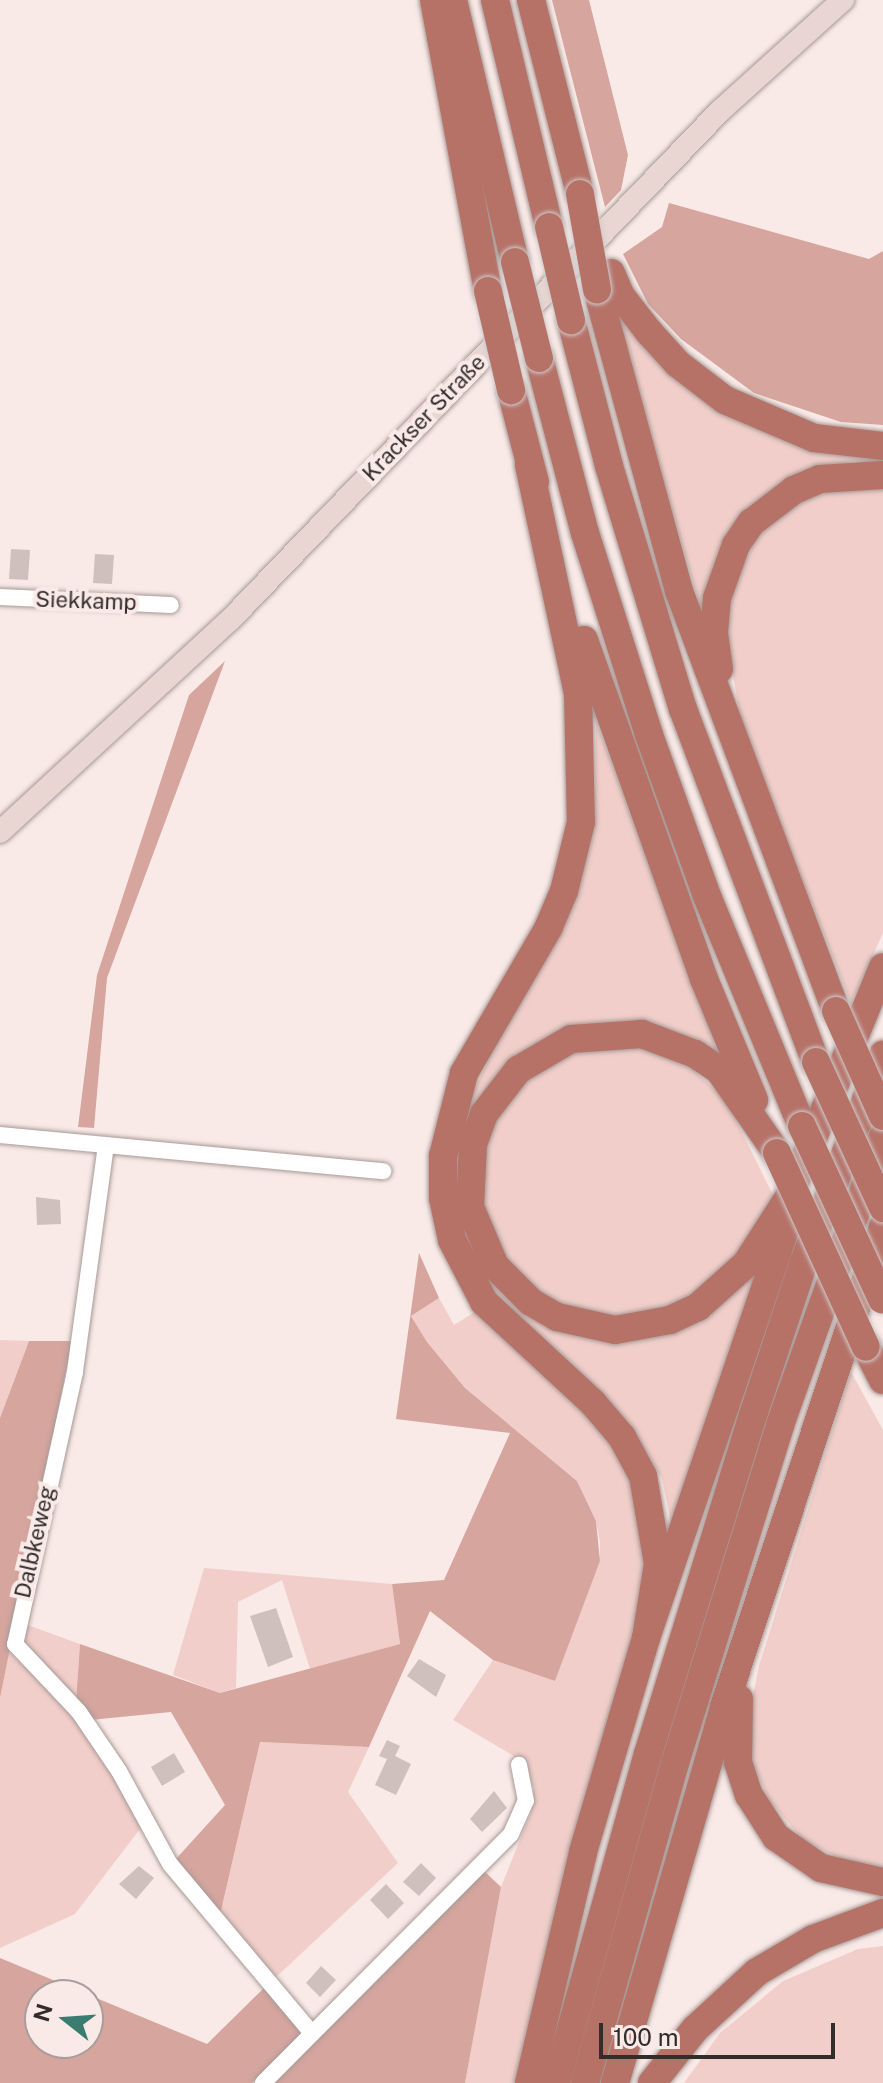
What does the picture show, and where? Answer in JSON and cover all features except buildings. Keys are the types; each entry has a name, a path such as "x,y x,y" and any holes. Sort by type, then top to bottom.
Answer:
{"highway":[{"path":"434,0 488,291 578,693 581,822 564,891 549,927 464,1073 443,1156 443,1198 452,1240 484,1302 593,1403 622,1437 643,1476 658,1564 646,1638"},
{"path":"453,0 515,262 585,533 649,735 707,896 813,1121 883,1299"},
{"path":"495,0 609,466 683,709 816,1062 883,1223 745,1647 615,2083"},
{"path":"531,0 604,281 679,591 836,1011 883,1116"},
{"path":"604,281 621,296 678,364 725,400 814,438 883,446"},
{"path":"529,465 616,739 704,979 777,1153 883,1380"},
{"path":"726,722 714,632 717,598 736,545 751,523 794,490 820,479 883,475"},
{"path":"529,2083 583,1852 646,1638 813,1121 883,967"},
{"path":"777,1153 719,1070 695,1054 642,1034 571,1039 518,1070 484,1114 473,1145 470,1207 495,1266 531,1302 588,1327 642,1328 698,1307 746,1264 789,1197 813,1121"},
{"path":"556,2083 648,1754 753,1415 804,1262 883,1055"},
{"path":"585,2083 675,1763 780,1425 883,1136"},
{"path":"745,1647 737,1746 749,1795 761,1816 776,1837 821,1868 883,1882"},
{"path":"652,2083 704,2019 757,1972 813,1939 883,1913"}],"street":[{"name":"Krackser Straße","path":"0,832 230,620 720,111 843,0"},
{"name":"Siekkamp","path":"0,597 171,605"},
{"path":"0,1135 383,1171"},
{"name":"Dalbkeweg","path":"106,1145 75,1372 15,1644 79,1712 119,1771 170,1864 312,2033"},
{"path":"263,2083 511,1834 526,1801 519,1765"}],"shaded area":[{"path":"552,0 589,0 628,155 621,190 605,207"},
{"path":"669,203 869,259 883,251 883,425 841,422 754,393 681,339 648,304 623,254 662,227"},
{"path":"612,302 696,393 883,457 883,465 855,461 801,471 762,497 732,529 713,569 704,620"},
{"path":"823,486 883,487 883,933 851,1003 741,723 726,632 729,594 762,528"},
{"path":"225,661 107,978 94,1128 78,1127 97,975 189,695"},
{"path":"596,721 720,1059 635,1022 570,1028 458,1145 473,1093 585,858 595,803"},
{"path":"636,1045 692,1069 726,1100 775,1199 766,1219 712,1283 678,1304 640,1316 606,1316 562,1305 534,1290 506,1260 486,1224 479,1189 481,1158 493,1121 512,1089 569,1046"},
{"path":"463,1216 506,1294 630,1339 762,1259 672,1528 662,1479 635,1432 597,1388 477,1278 462,1241"},
{"path":"419,1253 439,1298 411,1316 427,1342 465,1388 577,1481 596,1521 600,1561 555,1681 493,1660 430,1611 369,1747 260,1742 220,1915 175,1860 225,1805 171,1712 90,1720 76,1701 80,1644 220,1693 400,1644 392,1584 444,1580 510,1433 396,1419"},
{"path":"439,1298 454,1325 478,1310 528,1362 597,1419 626,1464 648,1571 520,2083 465,2083 501,1887 532,1810 534,1787 519,1759 453,1720 493,1660 555,1681 600,1561 600,1542 596,1521 577,1481 465,1388 427,1342 411,1316"},
{"path":"0,1340 29,1341 0,1418"},
{"path":"29,1341 72,1341 0,1698 0,1418"},
{"path":"851,1372 883,1430 883,1868 839,1858 803,1840 770,1801 751,1761 748,1720 759,1666"},
{"path":"204,1568 392,1584 400,1644 310,1669 282,1580 238,1602 236,1688 220,1693 173,1675"},
{"path":"22,1623 80,1644 76,1700 20,1643"},
{"path":"9,1652 68,1709 114,1772 143,1825 75,1914 0,1948 0,1698"},
{"path":"260,1742 369,1747 348,1792 398,1863 273,1980 220,1915"},
{"path":"483,1870 501,1887 465,2083 274,2083"},
{"path":"883,1946 883,2083 684,2083 720,2033 783,1981 858,1949"},
{"path":"0,1958 51,1979 24,1979 24,2059 104,2059 104,2001 207,2044 265,1987 303,2032 252,2083 0,2083"}]}
